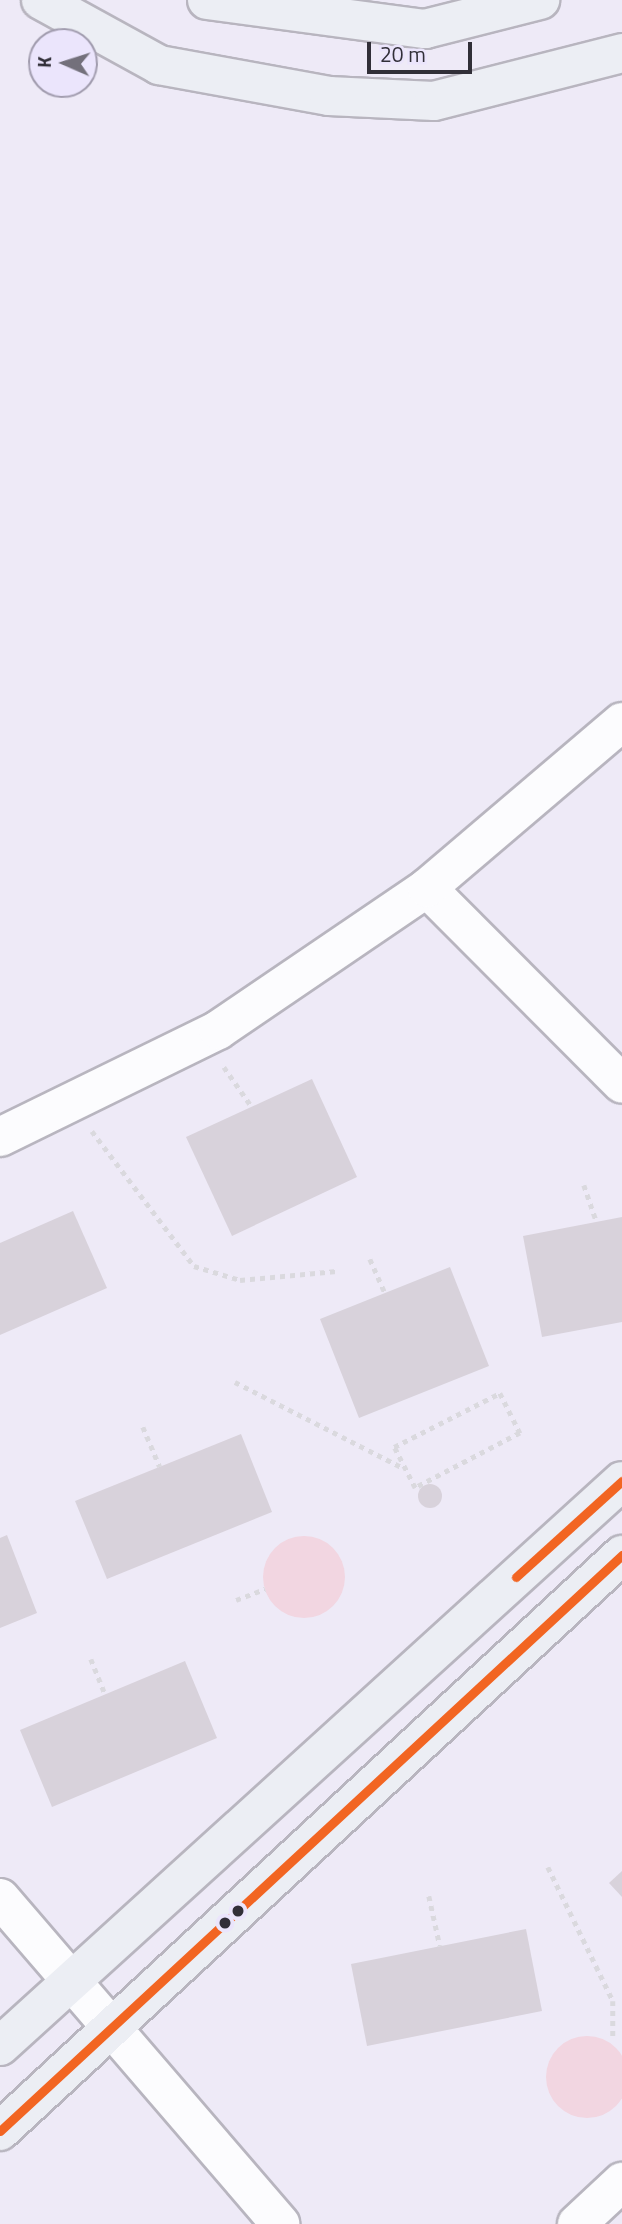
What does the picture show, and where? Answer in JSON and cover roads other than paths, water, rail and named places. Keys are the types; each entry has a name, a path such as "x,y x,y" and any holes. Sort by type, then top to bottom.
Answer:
{"main road":[{"path":"41,0 159,65 329,96 434,101 622,53"},
{"path":"207,0 425,29 540,0"},
{"path":"0,2046 622,1481"},
{"path":"0,2131 622,1555"}],"street":[{"path":"0,1137 204,1037 427,888 622,722"},
{"path":"427,888 622,1084"},
{"path":"0,1898 109,2029 280,2224"},
{"path":"577,2224 622,2182"}]}
